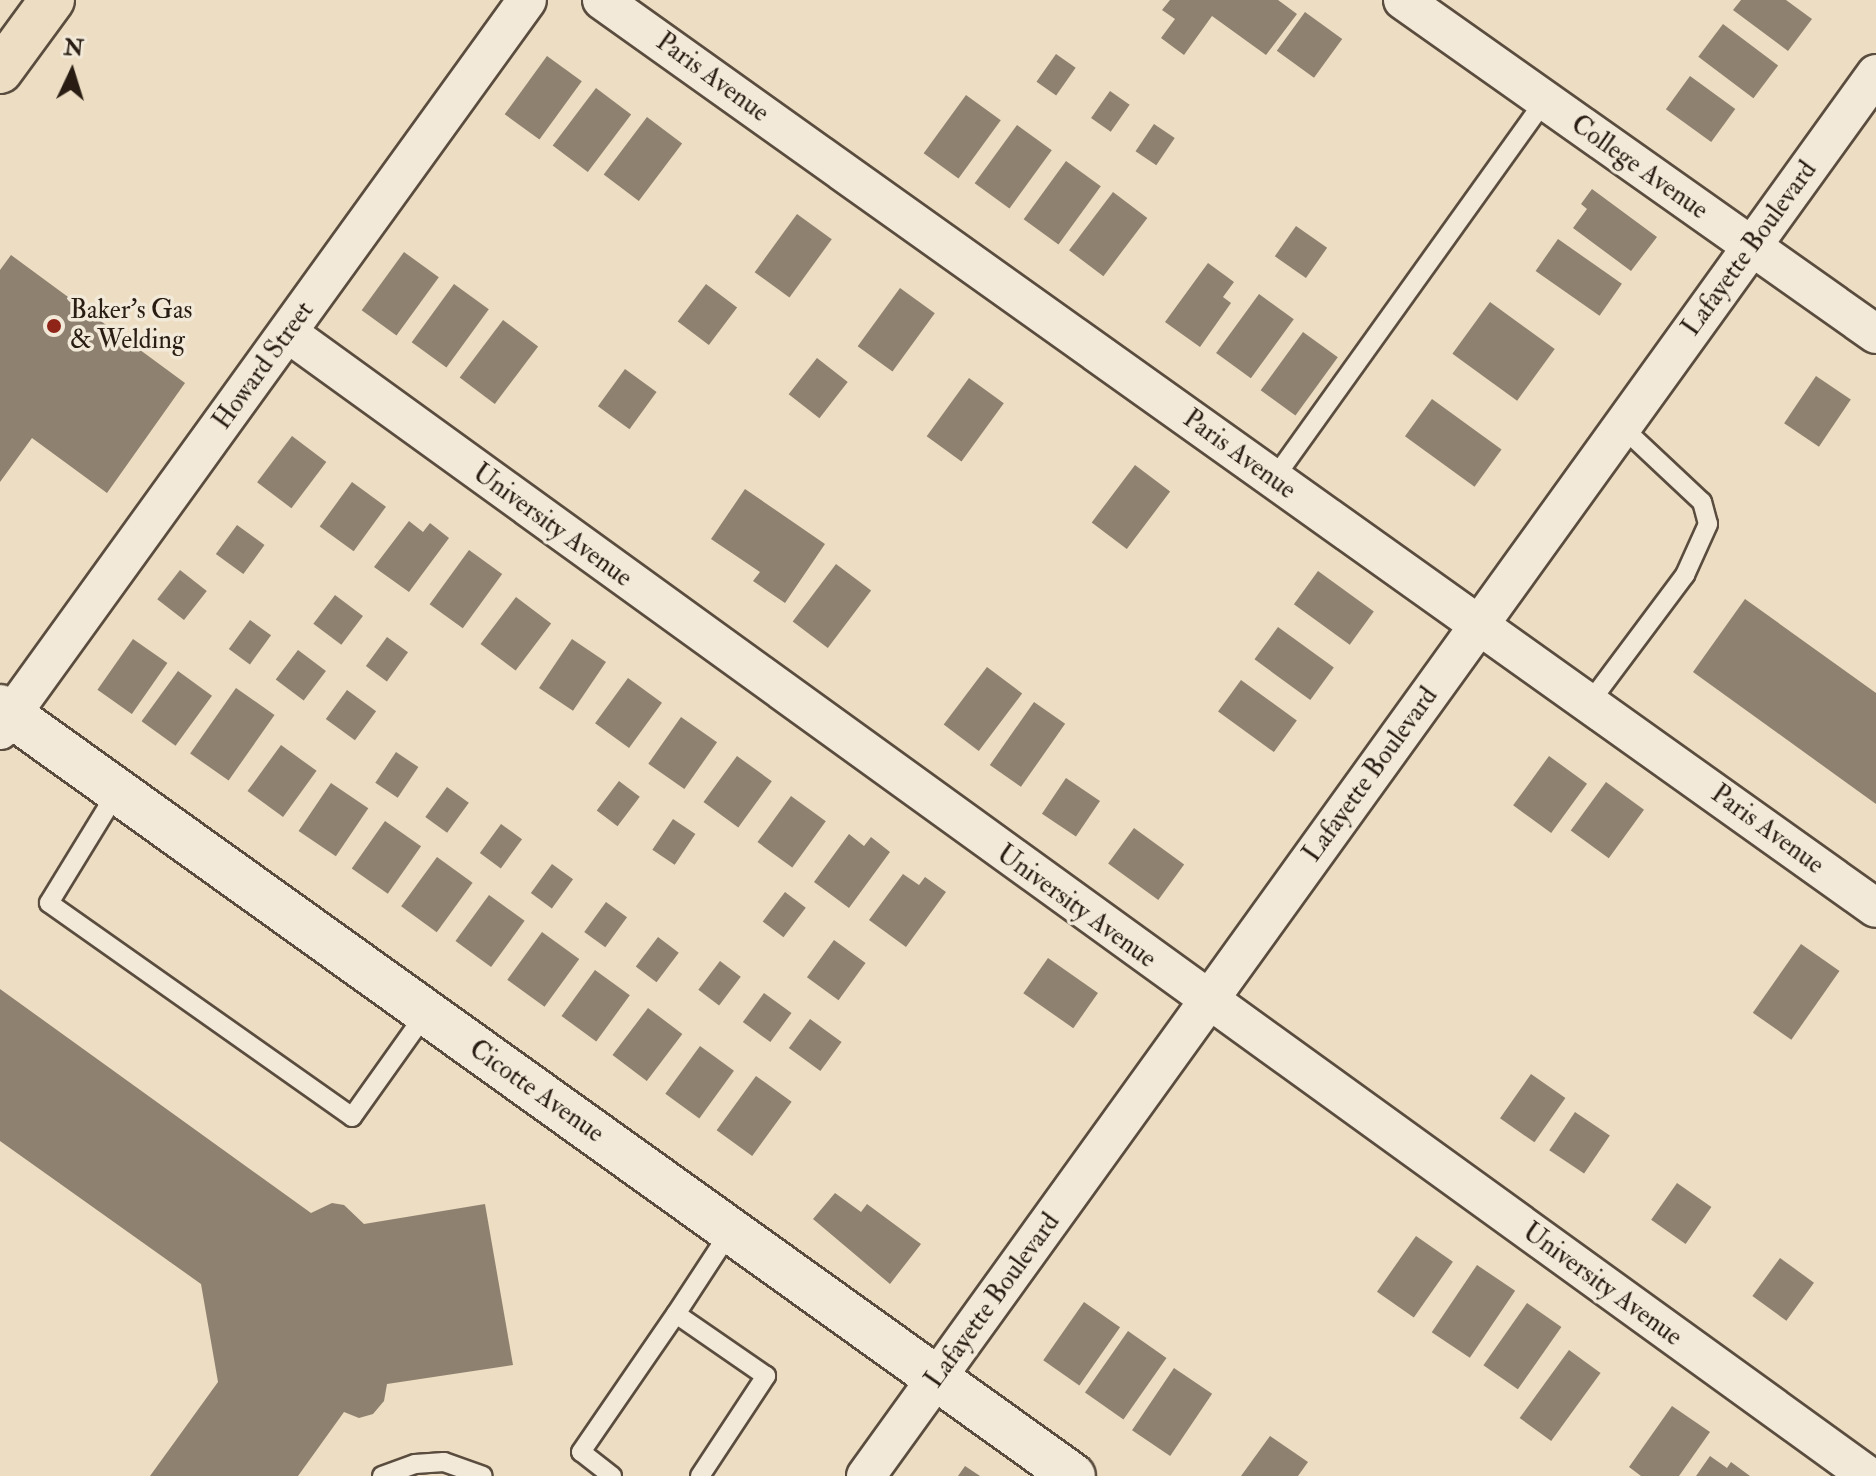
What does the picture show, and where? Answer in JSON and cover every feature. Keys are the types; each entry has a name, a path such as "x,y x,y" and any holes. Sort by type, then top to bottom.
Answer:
{"highway":[{"path":"0,71 52,0"}],"street":[{"name":"Howard Street","path":"4,717 288,333 527,0"},
{"name":"Paris Avenue","path":"602,0 1876,908"},
{"name":"College Avenue","path":"1403,0 1876,334"},
{"name":"Lafayette Boulevard","path":"866,1476 1876,74"},
{"name":"University Avenue","path":"288,333 1208,1002 1868,1476"},
{"name":"Cicotte Avenue","path":"4,717 117,792 1073,1476"}],"lane":[{"path":"1273,480 1544,101"},
{"path":"1590,702 1685,575 1708,524 1702,502 1622,427"},
{"path":"117,792 49,903 352,1117 426,1013"},
{"path":"612,1476 581,1452 731,1230"},
{"path":"676,1314 766,1376 700,1476"},
{"path":"382,1476 415,1464 444,1462 483,1476"}],"building":[{"path":"1170,0 1278,0 1297,14 1266,55 1212,16 1184,55 1161,38 1175,19 1162,10"},
{"path":"1741,0 1786,0 1812,19 1788,51 1733,10"},
{"path":"1305,12 1342,39 1314,78 1277,51"},
{"path":"1723,24 1778,66 1753,98 1698,57"},
{"path":"1056,54 1076,68 1056,96 1036,82"},
{"path":"547,56 582,81 539,140 505,114"},
{"path":"1690,76 1735,109 1711,142 1666,109"},
{"path":"596,88 631,114 588,172 553,146"},
{"path":"1110,91 1130,105 1111,132 1091,118"},
{"path":"966,95 1001,120 958,179 924,153"},
{"path":"647,117 682,143 639,201 604,175"},
{"path":"1154,124 1175,138 1156,165 1136,151"},
{"path":"1017,125 1052,150 1009,209 975,183"},
{"path":"1066,161 1101,186 1058,245 1024,219"},
{"path":"1592,189 1657,237 1631,271 1573,228 1587,209 1581,204"},
{"path":"1113,192 1147,218 1103,276 1069,250"},
{"path":"797,214 832,239 789,298 755,272"},
{"path":"1296,226 1327,248 1306,278 1275,256"},
{"path":"1558,239 1622,284 1600,316 1536,271"},
{"path":"404,252 439,277 396,336 362,310"},
{"name":"Baker's Gas & Welding","path":"11,255 185,383 107,493 32,438 0,482 0,270"},
{"path":"1208,263 1234,282 1223,297 1231,303 1200,347 1165,322"},
{"path":"454,284 489,309 446,368 412,342"},
{"path":"706,284 737,307 709,345 678,322"},
{"path":"900,288 935,313 892,372 858,346"},
{"path":"1259,294 1294,319 1251,378 1216,353"},
{"path":"1490,302 1555,349 1517,401 1452,354"},
{"path":"503,320 538,346 495,404 460,378"},
{"path":"1303,332 1338,357 1295,416 1261,390"},
{"path":"817,358 848,382 819,418 789,394"},
{"path":"625,369 657,392 630,429 598,406"},
{"path":"1816,376 1851,399 1819,447 1784,423"},
{"path":"969,378 1004,403 961,462 927,436"},
{"path":"1432,399 1502,450 1475,487 1405,436"},
{"path":"292,436 326,462 291,508 257,482"},
{"path":"1135,465 1170,491 1127,549 1092,523"},
{"path":"352,482 386,507 354,551 320,526"},
{"path":"745,489 825,544 785,603 753,581 760,572 711,539"},
{"path":"409,521 423,532 430,523 449,538 409,592 374,567"},
{"path":"237,525 265,545 243,574 216,554"},
{"path":"469,550 502,574 463,628 430,604"},
{"path":"836,564 871,590 828,648 793,622"},
{"path":"180,570 207,591 184,620 157,599"},
{"path":"1318,571 1374,612 1350,645 1294,604"},
{"path":"335,595 363,616 341,645 313,624"},
{"path":"516,597 551,623 516,671 480,644"},
{"path":"1745,599 1876,693 1876,804 1693,672"},
{"path":"250,620 271,635 250,664 229,649"},
{"path":"1278,627 1334,668 1310,700 1254,659"},
{"path":"387,637 408,652 387,681 366,666"},
{"path":"133,639 167,663 132,714 97,690"},
{"path":"572,639 606,662 573,711 539,688"},
{"path":"298,650 326,671 304,701 276,680"},
{"path":"987,667 1022,693 979,751 944,725"},
{"path":"178,671 212,696 176,746 142,721"},
{"path":"628,678 662,703 629,748 595,723"},
{"path":"1241,680 1297,721 1274,752 1218,712"},
{"path":"236,688 275,715 229,780 190,754"},
{"path":"347,690 376,711 355,740 326,719"},
{"path":"1034,702 1065,724 1021,787 990,765"},
{"path":"681,717 717,742 684,789 648,764"},
{"path":"281,745 317,771 283,817 247,791"},
{"path":"396,752 418,767 398,798 375,783"},
{"path":"737,756 772,781 738,827 703,802"},
{"path":"1549,756 1587,784 1551,833 1513,805"},
{"path":"1066,778 1100,801 1076,837 1042,814"},
{"path":"619,781 640,797 617,826 597,811"},
{"path":"1606,782 1644,810 1609,858 1571,831"},
{"path":"331,783 368,808 336,856 299,831"},
{"path":"447,787 469,803 447,833 425,817"},
{"path":"791,796 826,821 792,867 757,842"},
{"path":"673,819 695,834 675,865 652,850"},
{"path":"385,821 421,846 388,894 352,869"},
{"path":"501,824 522,839 501,868 480,853"},
{"path":"1134,828 1184,864 1158,900 1108,864"},
{"path":"849,834 864,846 871,837 890,852 849,908 814,882"},
{"path":"437,857 473,883 437,932 401,906"},
{"path":"552,864 573,879 552,908 531,893"},
{"path":"903,874 919,885 925,877 946,892 906,947 869,920"},
{"path":"785,892 806,908 783,937 763,922"},
{"path":"489,895 525,921 491,967 455,941"},
{"path":"606,902 627,917 605,947 584,932"},
{"path":"542,932 579,959 545,1007 507,980"},
{"path":"658,937 679,953 656,982 636,967"},
{"path":"834,940 866,963 839,1000 807,977"},
{"path":"1801,944 1840,971 1791,1040 1753,1013"},
{"path":"1048,958 1098,993 1073,1028 1023,993"},
{"path":"720,961 741,977 719,1005 698,990"},
{"path":"595,970 630,995 596,1041 561,1016"},
{"path":"0,989 311,1213 332,1203 344,1205 364,1224 485,1204 513,1365 387,1384 384,1401 373,1414 359,1418 344,1412 298,1476 150,1476 218,1382 201,1284 0,1141"},
{"path":"764,993 792,1013 770,1042 743,1022"},
{"path":"648,1008 682,1034 647,1081 612,1055"},
{"path":"810,1019 842,1042 820,1071 789,1048"},
{"path":"700,1046 734,1071 699,1118 665,1094"},
{"path":"1531,1074 1565,1098 1534,1142 1500,1118"},
{"path":"756,1076 792,1102 752,1156 717,1130"},
{"path":"1575,1112 1610,1135 1584,1174 1549,1150"},
{"path":"1677,1183 1711,1207 1686,1244 1651,1220"},
{"path":"835,1193 861,1212 867,1204 921,1244 890,1284 813,1219"},
{"path":"1416,1236 1453,1262 1414,1318 1377,1292"},
{"path":"1780,1258 1814,1283 1786,1321 1752,1296"},
{"path":"1477,1265 1515,1291 1470,1358 1432,1332"},
{"path":"1084,1302 1120,1327 1079,1385 1043,1360"},
{"path":"1527,1303 1561,1327 1518,1389 1483,1365"},
{"path":"1128,1331 1167,1358 1123,1419 1085,1392"},
{"path":"1569,1350 1601,1373 1551,1441 1520,1418"},
{"path":"1174,1368 1212,1394 1170,1456 1132,1430"},
{"path":"1672,1406 1710,1432 1679,1476 1641,1476 1629,1467"},
{"path":"1270,1436 1308,1462 1298,1476 1241,1476"},
{"path":"1710,1456 1727,1468 1731,1462 1750,1476 1696,1476"},
{"path":"965,1466 980,1476 958,1476"}],"place":[{"name":"Baker's Gas & Welding","path":"54,326"}]}
